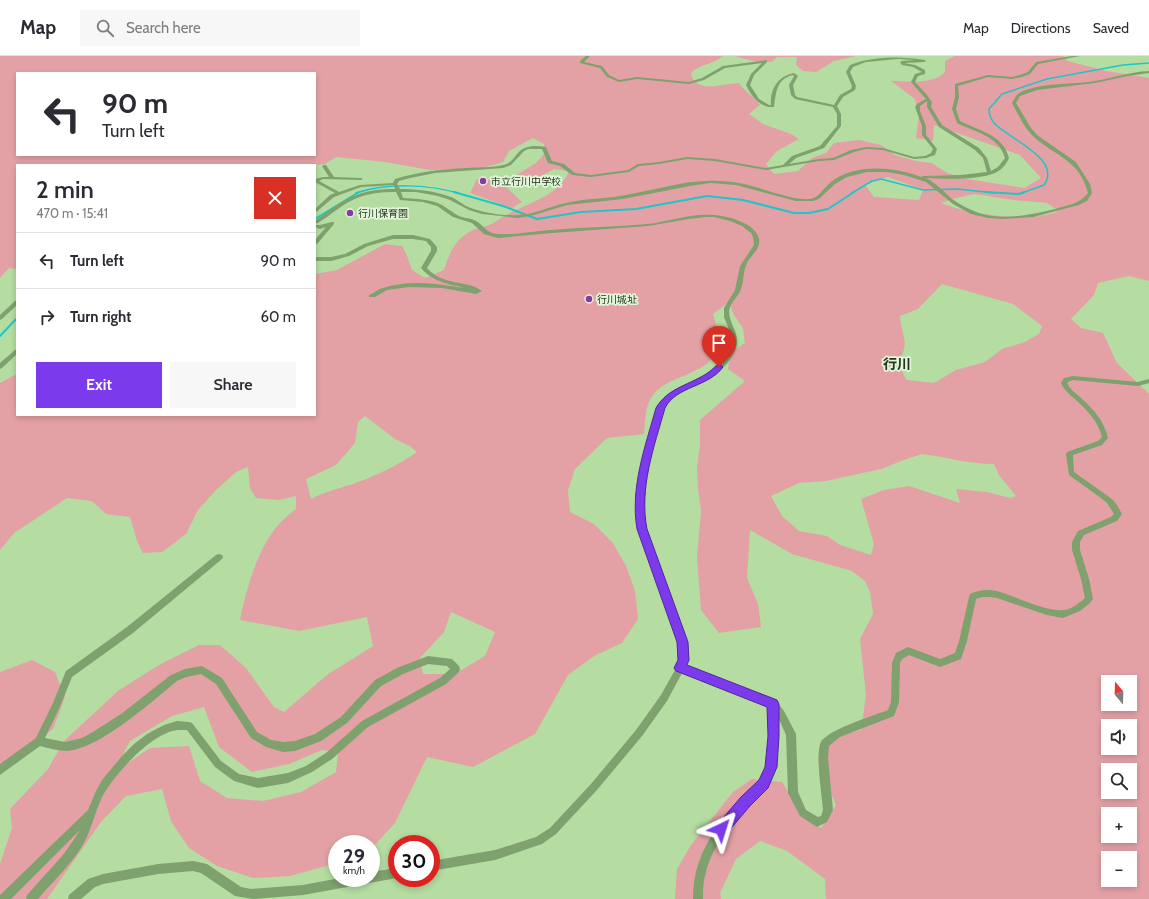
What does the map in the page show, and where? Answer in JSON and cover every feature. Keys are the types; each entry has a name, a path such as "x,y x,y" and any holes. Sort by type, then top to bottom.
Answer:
{"street":[{"path":"588,56 581,62 601,67 608,76 614,80 619,81 637,78 689,83 703,79 724,66 766,61 752,75 748,84 754,95 762,102 769,106 773,106 772,100 779,81 789,74 794,74 796,76 791,85 793,95 796,98 835,106"},
{"path":"915,177 969,177 996,171 1007,158 1007,153 999,144 984,133 958,122 954,109 957,97 956,85 988,76 1012,78 1021,76 1029,73 1037,63 1078,56"},
{"path":"835,106 841,96 853,90 854,86 848,72 851,66 866,61 902,57 920,59 924,61 902,62 924,71 924,73 916,75 913,82 928,99 929,107 940,126 977,149 986,158 989,172"},
{"path":"316,223 346,202 360,195 399,190 436,194 448,197 483,214 513,217 588,200 630,197 706,183 731,183 790,198 812,200 817,199 828,186 838,179 852,174 880,170 915,177 929,182 958,206 971,212 995,217 1013,218 1038,215 1084,200 1088,197 1089,188 1078,169 1069,158 1035,136 1029,129 1014,103 1019,95 1100,81 1128,74 1149,72"},
{"path":"316,211 328,198 360,186 395,184 397,180 405,177 434,172 502,167 509,165 516,158 520,150 529,147 544,148 550,162 562,165 574,174 584,176 623,172 628,171 638,164 659,163 687,158 714,160 766,168 834,159 853,151 866,148 883,149 914,158 926,157 932,154 935,149 924,135 925,128 917,107 928,99"},
{"path":"783,166 794,157 822,147 839,126 839,114 835,106"},
{"path":"324,166 332,178"},
{"path":"338,193 317,182 316,180 323,178 361,179"},
{"path":"395,184 402,199 432,202 455,216 474,222 486,233 498,236 643,225 704,216 728,219 749,228 756,236 757,241 755,248 743,265 739,289 726,309 734,334 734,347 726,360 712,374 674,393 664,401 660,408 645,464 640,496 641,522 682,642 684,660 680,668 664,698 639,733 594,787 553,832 539,841 495,855 440,864"},
{"path":"316,225 320,227 332,223 316,242"},
{"path":"316,259 331,259 347,255 366,245 393,237 421,238 428,240 434,247 434,251 424,268 427,273 437,279 479,291 476,292 431,284 417,284 384,290 371,296"},
{"path":"0,318 16,303"},
{"path":"0,367 16,352"},
{"path":"680,668 773,704 781,714 791,734 793,793 803,814 817,822 824,819 828,810 823,758 825,744 837,734 891,713 895,702 896,663 899,656 908,651 940,663 958,656 964,643 968,610 973,597 987,593 1011,598 1048,612 1062,614 1084,606 1089,598 1076,550 1076,542 1081,533 1114,519 1118,514 1115,507 1105,497 1071,473 1069,454 1100,443 1105,438 1100,422 1092,412 1066,388 1064,383 1066,380 1073,378 1138,384 1149,381"},
{"path":"0,770 39,742 69,674 130,630 219,557"},
{"path":"31,899 77,844 104,786 128,756 143,742 159,732 183,724 189,726 218,764 237,778 258,783 288,778 309,769 366,724 443,681 456,669 449,662 428,660 400,671 378,683 344,720 318,738 295,746 283,747 269,744 254,735 219,681 202,670 185,673 174,678 112,726 90,739 68,746 39,742"},
{"path":"698,899 702,865 721,829 763,784 771,767 774,736 773,704"},
{"path":"4,899 92,811"},
{"path":"74,899 92,883 103,879 158,869 193,866 203,868 239,892 252,894 303,890 328,885"}],"shaded area":[{"path":"0,56 723,56 691,73 694,80 698,84 704,86 739,83 760,105 749,114 763,124 791,134 799,139 777,151 766,164 774,174 798,171 812,158 826,153 834,143 859,140 881,145 895,155 916,161 932,163 947,173 967,179 1024,188 1041,178 1020,155 934,125 933,141 916,138 919,115 915,99 891,81 912,82 934,79 945,72 945,61 955,56 1063,56 1068,61 1106,71 1149,78 1149,281 1129,276 1098,283 1094,295 1071,319 1081,328 1103,333 1117,363 1149,394 1149,899 826,899 825,879 787,851 760,841 736,859 720,893 721,899 675,899 677,869 691,845 733,792 752,779 782,782 804,818 821,828 836,805 818,762 821,740 861,730 866,695 860,639 873,614 870,592 865,581 852,571 792,554 750,530 747,578 758,604 761,627 719,633 701,610 697,557 701,511 697,467 700,445 700,420 745,381 728,369 730,353 745,343 743,328 734,315 729,302 713,314 721,342 715,354 708,363 691,373 664,385 657,391 649,402 644,434 607,438 575,469 568,490 570,512 594,524 613,543 626,566 635,591 638,619 622,643 594,656 568,675 535,734 473,767 427,757 395,823 380,839 380,835 328,835 328,865 290,876 253,878 217,866 189,848 171,821 162,789 126,796 101,822 47,899 0,899 0,864 12,828 10,809 48,769 64,741 118,691 159,665 199,645 220,645 246,668 274,707 284,712 327,675 373,646 367,617 299,631 240,620 249,582 265,544 280,523 296,509 296,496 279,500 256,498 250,488 248,467 236,472 216,490 198,510 186,534 162,552 143,553 137,541 130,517 106,514 92,501 67,498 14,533 0,550 0,383 16,375 16,416 316,416 316,274 337,270 385,244 402,246 412,270 425,278 444,270 456,244 469,232 492,224 506,215 543,197 558,187 569,171 554,169 539,177 529,186 512,188 518,174 536,163 544,154 544,144 533,138 509,151 503,162 483,168 430,170 385,162 336,157 325,164 316,165 16,164 16,269 9,268 0,278","holes":["888,177 923,190 919,200 874,197 865,185","975,194 1013,200 1047,203 1059,211 1046,215 1016,217 1000,216 968,211 941,203","942,284 1013,304 1042,326 1039,334 1025,342 1002,349 985,362 956,370 934,383 907,380 897,364 905,345 900,316 918,309","365,416 395,439 410,446 417,452 396,465 373,476 311,499 306,479 336,465 355,443 358,422","922,454 967,462 994,464 999,475 1016,496 1010,498 987,492 956,489 960,503 909,486 884,490 861,499 874,544 871,555 840,545 827,536 799,531 782,516 771,496 799,483 826,481 881,469","451,612 495,632 485,656 455,674 423,674 420,658 444,632","204,707 219,747 252,772 289,764 322,750 338,752 336,772 301,792 263,801 227,798 200,781 189,746 150,748 113,773 130,741 172,716"]},
{"path":"734,56 856,56 834,61 816,72 803,71 796,65 797,57 777,57 772,62 757,62"},
{"path":"477,179 500,181 522,202 512,208 470,193"},
{"path":"32,660 55,672 65,697 53,729 19,756 0,765 0,672"}],"waterway":[{"path":"1022,193 1044,185 1048,175 1046,166 1040,158 994,123 989,109 1002,94 1047,79 1123,65 1149,63"},
{"path":"852,193 872,181 881,179 923,190 957,189 986,192"},
{"path":"358,192 393,186 420,186 454,192"},
{"path":"316,218 358,192"},
{"path":"454,192 458,193"},
{"path":"454,192 503,206 537,219 581,212 636,209 707,196 743,200 794,213 809,213 828,209 854,192"},
{"path":"986,192 1022,193"},
{"path":"986,192 995,193"},
{"path":"0,336 16,319"}],"place":[{"name":"市立行川中学校","path":"483,181"},
{"name":"行川保育園","path":"350,213"},
{"name":"行川城址","path":"589,299"}],"district":[{"name":"行川","path":"897,364"}],"route":[{"path":"719,367 712,374 674,393 664,401 660,408 645,464 640,496 640,515 642,529 682,642 684,660 680,668 773,704 774,736 771,767 763,784 721,829"}]}
